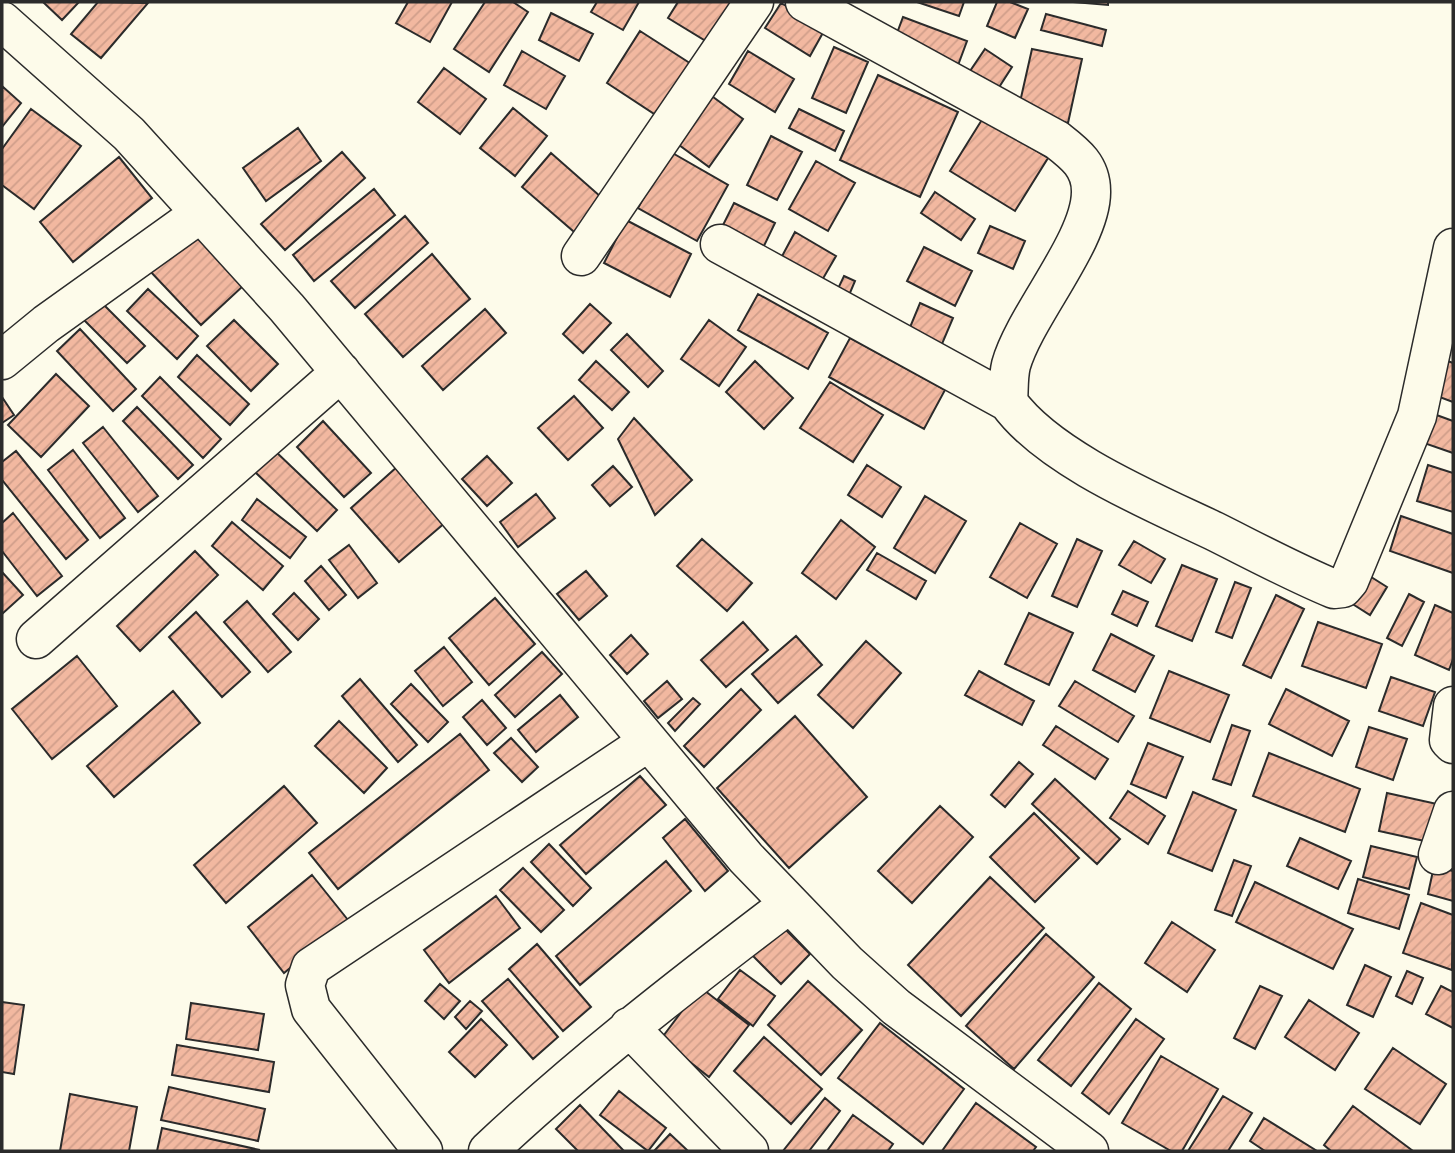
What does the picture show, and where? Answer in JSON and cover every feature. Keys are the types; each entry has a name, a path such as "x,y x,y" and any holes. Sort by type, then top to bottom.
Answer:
{"street":[{"path":"581,256 754,2"},
{"path":"805,2 1057,140 1079,157 1087,169 1091,191 1085,221 1012,365 1007,402"},
{"path":"2,20 129,134 201,213 341,372 648,742 746,858 789,904 896,1007 1089,1151"},
{"path":"2,360 46,324 201,213"},
{"path":"720,244 1007,402 1021,421 1055,449 1334,589 1343,588 1349,582 1384,503 1417,416 1446,322 1453,248"},
{"path":"36,639 341,372"},
{"path":"1453,706 1448,740 1453,744"},
{"path":"423,1151 311,1009 306,985 311,967 648,742"},
{"path":"1438,855 1453,811"},
{"path":"488,1151 546,1097 629,1027 789,904"},
{"path":"629,1027 749,1151"}],"building":[{"path":"43,2 79,2 62,20"},
{"path":"98,2 148,3 101,58 71,34"},
{"path":"408,2 452,2 430,42 396,23"},
{"path":"485,2 513,2 528,12 489,72 454,49"},
{"path":"597,2 639,2 623,30 591,12"},
{"path":"678,2 746,2 719,49 668,18"},
{"path":"917,2 964,2 959,16"},
{"path":"997,2 1010,2 1028,9 1015,38 987,26"},
{"path":"1073,2 1108,2 1108,5"},
{"path":"781,3 825,29 810,56 765,28"},
{"path":"551,13 593,34 579,61 539,40"},
{"path":"1046,14 1106,30 1102,46 1041,30"},
{"path":"903,17 967,41 957,68 893,44"},
{"path":"640,31 699,69 665,121 607,83"},
{"path":"834,47 868,62 846,113 812,98"},
{"path":"985,49 1012,67 994,95 966,77"},
{"path":"1032,49 1082,59 1068,123 1018,111"},
{"path":"522,51 565,76 546,109 504,85"},
{"path":"748,51 794,79 775,112 729,84"},
{"path":"444,68 486,99 460,134 418,102"},
{"path":"878,75 958,112 920,197 840,160"},
{"path":"2,86 21,103 2,127"},
{"path":"709,94 743,119 709,167 675,142"},
{"path":"513,108 547,136 515,176 480,148"},
{"path":"31,109 81,146 34,209 2,185 2,149"},
{"path":"799,109 844,131 835,151 789,128"},
{"path":"983,118 1048,158 1015,211 950,171"},
{"path":"298,128 321,161 266,201 243,168"},
{"path":"771,136 802,152 777,200 747,185"},
{"path":"669,151 728,185 697,241 638,208"},
{"path":"342,152 365,178 285,250 261,224"},
{"path":"551,153 609,204 580,237 522,187"},
{"path":"119,157 152,198 73,262 40,222"},
{"path":"816,161 855,183 828,231 789,209"},
{"path":"374,189 395,215 314,281 293,255"},
{"path":"935,192 975,219 961,240 921,213"},
{"path":"734,203 775,223 761,252 720,231"},
{"path":"405,216 428,243 355,308 331,281"},
{"path":"626,220 691,254 670,297 604,263"},
{"path":"990,226 1025,241 1013,269 978,253"},
{"path":"191,231 243,286 201,325 149,270"},
{"path":"795,232 836,256 821,282 780,260"},
{"path":"924,247 972,271 955,306 907,281"},
{"path":"432,254 470,299 403,357 365,314"},
{"path":"844,276 855,281 847,300 835,295"},
{"path":"148,289 198,336 177,359 127,311"},
{"path":"758,294 828,333 808,369 738,330"},
{"path":"101,302 145,346 127,363 83,319"},
{"path":"920,303 953,318 939,351 906,337"},
{"path":"590,304 611,323 583,353 563,334"},
{"path":"485,309 506,333 443,390 422,366"},
{"path":"234,320 278,364 251,391 207,346"},
{"path":"709,320 746,347 719,386 681,359"},
{"path":"80,329 136,389 113,411 57,351"},
{"path":"627,334 663,371 648,387 611,350"},
{"path":"850,338 945,390 924,429 829,377"},
{"path":"197,355 249,404 230,425 178,377"},
{"path":"1445,360 1453,363 1453,402 1434,395"},
{"path":"596,361 629,392 612,410 579,380"},
{"path":"755,361 793,398 764,429 726,392"},
{"path":"56,374 89,406 41,457 8,425"},
{"path":"160,377 221,439 203,458 142,396"},
{"path":"830,382 883,415 853,462 800,428"},
{"path":"574,396 603,428 568,460 538,428"},
{"path":"2,397 14,415 2,423"},
{"path":"137,407 193,465 178,479 123,421"},
{"path":"1431,413 1453,421 1453,453 1421,442"},
{"path":"634,418 692,480 655,515 618,439"},
{"path":"323,421 371,473 344,497 297,447"},
{"path":"103,427 158,496 138,512 83,443"},
{"path":"73,450 125,518 100,538 48,470"},
{"path":"274,450 337,510 317,531 254,471"},
{"path":"16,451 88,540 66,559 2,480 2,462"},
{"path":"487,456 512,483 487,506 462,479"},
{"path":"867,465 901,487 882,517 848,495"},
{"path":"1428,465 1453,473 1453,512 1417,501"},
{"path":"398,466 446,522 399,562 351,508"},
{"path":"613,466 632,487 610,506 592,485"},
{"path":"536,494 555,518 518,547 500,522"},
{"path":"925,496 966,521 935,573 894,548"},
{"path":"257,499 306,537 290,558 242,520"},
{"path":"13,513 62,576 37,596 2,551 2,523"},
{"path":"1401,516 1453,534 1453,573 1390,551"},
{"path":"841,520 875,547 836,599 802,573"},
{"path":"232,522 283,566 263,590 212,546"},
{"path":"1020,523 1057,544 1027,598 990,577"},
{"path":"702,539 752,583 727,611 677,566"},
{"path":"1077,539 1102,551 1077,607 1052,596"},
{"path":"1134,541 1165,559 1151,583 1119,565"},
{"path":"349,545 377,583 358,598 329,560"},
{"path":"195,551 218,575 140,651 117,626"},
{"path":"877,553 926,581 916,599 867,570"},
{"path":"1182,565 1217,579 1192,641 1156,626"},
{"path":"321,566 346,595 329,610 305,581"},
{"path":"586,571 607,596 579,620 557,594"},
{"path":"2,572 23,595 2,614"},
{"path":"1368,575 1387,587 1370,615 1351,603"},
{"path":"1235,582 1251,588 1232,638 1216,632"},
{"path":"1123,591 1148,602 1137,626 1112,614"},
{"path":"294,593 319,619 298,640 273,614"},
{"path":"1409,594 1424,602 1402,646 1387,638"},
{"path":"1276,595 1304,609 1271,678 1243,665"},
{"path":"495,598 535,644 489,685 449,638"},
{"path":"247,601 291,652 268,672 224,622"},
{"path":"1435,605 1453,613 1453,659 1449,670 1415,655"},
{"path":"196,612 250,672 222,697 169,637"},
{"path":"1029,613 1073,633 1049,685 1005,664"},
{"path":"743,622 768,650 726,687 701,660"},
{"path":"1318,622 1382,644 1366,688 1302,666"},
{"path":"1111,634 1154,656 1135,692 1093,670"},
{"path":"631,635 648,654 627,674 610,655"},
{"path":"796,636 822,665 778,703 752,674"},
{"path":"866,641 901,673 853,728 818,695"},
{"path":"444,647 472,682 443,706 415,671"},
{"path":"542,652 562,674 515,717 495,695"},
{"path":"77,656 117,706 52,759 12,709"},
{"path":"979,671 1034,701 1022,725 965,695"},
{"path":"1169,671 1229,695 1210,742 1150,718"},
{"path":"1391,677 1435,692 1423,726 1379,711"},
{"path":"360,679 417,745 398,762 342,696"},
{"path":"667,681 682,699 658,718 644,701"},
{"path":"1075,681 1134,716 1118,742 1059,706"},
{"path":"411,684 448,722 428,742 391,704"},
{"path":"741,689 761,710 704,767 684,746"},
{"path":"1286,689 1349,721 1332,756 1269,724"},
{"path":"173,691 200,723 114,797 87,766"},
{"path":"560,695 578,717 536,752 518,730"},
{"path":"693,698 700,704 675,731 668,723"},
{"path":"482,700 506,728 487,745 463,717"},
{"path":"795,716 867,797 789,868 717,788"},
{"path":"339,721 387,768 364,793 315,746"},
{"path":"1232,725 1250,731 1231,785 1213,779"},
{"path":"1056,726 1108,759 1095,779 1043,745"},
{"path":"1369,727 1407,739 1393,780 1356,767"},
{"path":"460,734 489,770 338,889 309,853"},
{"path":"511,738 538,767 522,782 494,753"},
{"path":"1148,743 1183,757 1166,798 1131,784"},
{"path":"1269,753 1360,789 1345,832 1253,796"},
{"path":"1019,762 1033,774 1005,807 991,795"},
{"path":"640,776 666,805 586,874 560,845"},
{"path":"1055,779 1120,839 1097,864 1032,804"},
{"path":"284,786 317,823 226,903 194,865"},
{"path":"1128,791 1165,816 1148,844 1110,818"},
{"path":"1193,792 1236,810 1212,871 1168,853"},
{"path":"1387,793 1437,804 1429,842 1379,831"},
{"path":"940,806 973,837 912,903 878,871"},
{"path":"1034,813 1079,858 1035,902 990,857"},
{"path":"685,819 728,871 705,891 663,838"},
{"path":"1300,838 1351,861 1338,889 1287,866"},
{"path":"549,844 591,888 573,906 531,862"},
{"path":"1371,846 1417,857 1409,889 1363,877"},
{"path":"1234,860 1251,866 1232,916 1215,910"},
{"path":"666,861 691,891 580,985 556,956"},
{"path":"1434,866 1453,871 1453,901 1428,894"},
{"path":"523,868 564,910 541,932 500,890"},
{"path":"312,875 348,920 284,973 248,927"},
{"path":"990,877 1044,928 961,1016 908,965"},
{"path":"1358,879 1409,895 1399,929 1348,913"},
{"path":"1255,882 1353,929 1333,969 1236,922"},
{"path":"496,896 520,928 449,983 424,950"},
{"path":"1421,903 1453,915 1452,970 1403,953"},
{"path":"1172,922 1215,950 1187,992 1145,963"},
{"path":"781,925 810,954 781,984 752,955"},
{"path":"1046,934 1094,977 1014,1069 966,1026"},
{"path":"537,944 591,1007 563,1031 509,969"},
{"path":"1365,965 1391,977 1373,1017 1347,1005"},
{"path":"740,970 775,996 753,1026 718,999"},
{"path":"1407,971 1423,978 1412,1004 1396,996"},
{"path":"508,979 558,1037 533,1059 482,1001"},
{"path":"808,981 862,1030 821,1075 768,1025"},
{"path":"1099,983 1131,1009 1071,1086 1038,1060"},
{"path":"440,984 460,1001 444,1019 425,1001"},
{"path":"1260,986 1282,996 1255,1049 1234,1038"},
{"path":"1441,986 1453,992 1453,1028 1426,1014"},
{"path":"700,987 749,1025 709,1077 661,1039"},
{"path":"1309,1000 1359,1033 1335,1070 1285,1037"},
{"path":"470,1001 482,1011 466,1029 455,1017"},
{"path":"2,1002 24,1005 14,1074 2,1072"},
{"path":"191,1003 264,1014 258,1050 186,1039"},
{"path":"481,1019 507,1045 475,1077 449,1052"},
{"path":"1136,1019 1164,1039 1109,1114 1082,1093"},
{"path":"880,1023 964,1089 923,1144 838,1078"},
{"path":"764,1037 822,1089 791,1124 734,1071"},
{"path":"177,1045 274,1062 269,1092 172,1075"},
{"path":"1393,1048 1446,1084 1420,1124 1365,1089"},
{"path":"1161,1056 1218,1089 1182,1151 1171,1151 1122,1123"},
{"path":"169,1087 265,1109 258,1141 161,1120"},
{"path":"619,1091 666,1128 648,1151 600,1115"},
{"path":"70,1094 137,1107 129,1151 60,1151"},
{"path":"1223,1096 1252,1113 1228,1151 1188,1151"},
{"path":"825,1098 840,1111 809,1151 783,1151"},
{"path":"976,1103 1036,1147 1033,1151 942,1151"},
{"path":"580,1105 624,1151 578,1151 556,1129"},
{"path":"1353,1106 1413,1151 1331,1151 1324,1145"},
{"path":"853,1115 893,1144 888,1151 827,1151"},
{"path":"1264,1118 1317,1151 1265,1151 1250,1141"},
{"path":"162,1128 260,1150 157,1151"},
{"path":"670,1134 687,1150 654,1151"}]}
